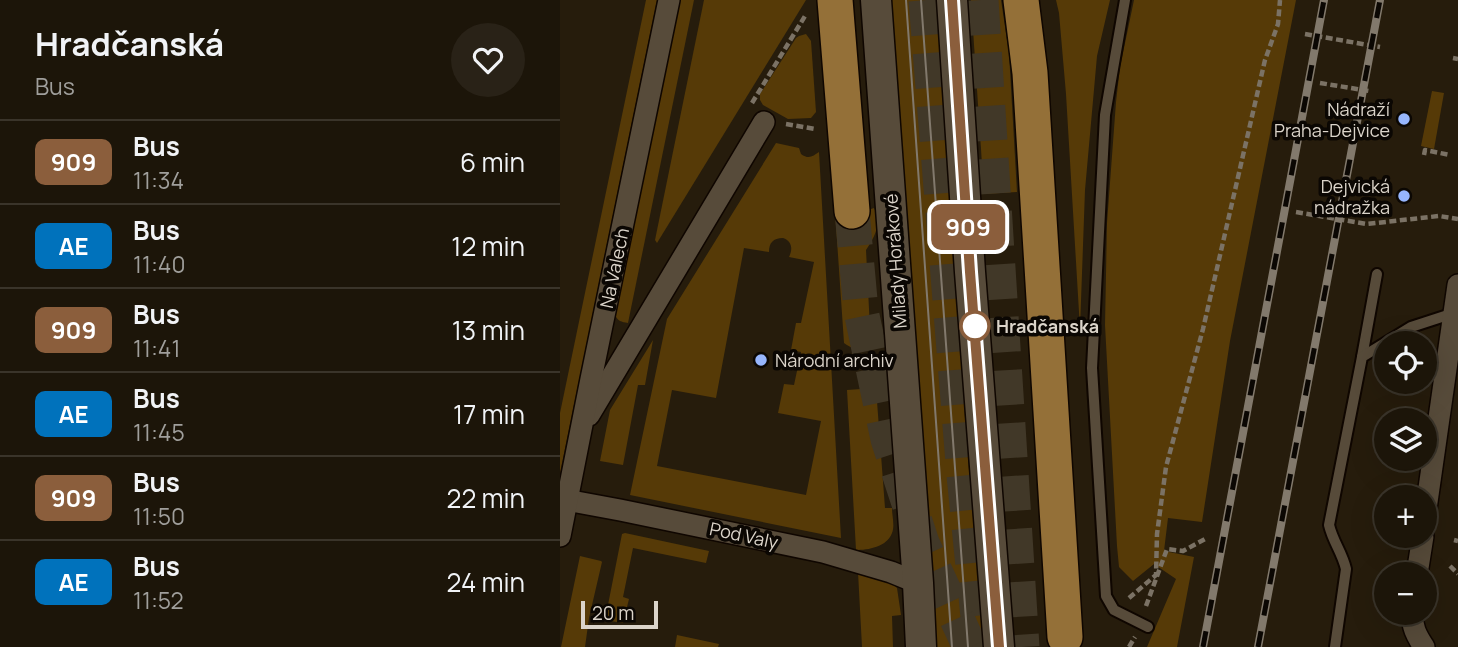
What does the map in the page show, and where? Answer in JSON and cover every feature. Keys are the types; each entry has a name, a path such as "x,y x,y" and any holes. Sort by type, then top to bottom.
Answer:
{"highway":[{"path":"1021,0 1030,73 1065,637"},
{"path":"821,6 852,211"}],"main road":[{"name":"Milady Horákové","path":"876,0 921,647"},
{"path":"952,0 999,647"}],"street":[{"name":"Na Valech","path":"560,536 669,0"},
{"path":"581,428 764,122"},
{"path":"1429,485 1458,285"},
{"path":"598,342 639,332"},
{"name":"Pod Valy","path":"566,500 823,552 918,583"},
{"path":"1412,625 1415,635 1424,647"}],"lane":[{"path":"1125,0 1105,115 1092,368 1106,596 1115,610 1148,627"},
{"path":"1335,647 1346,569 1343,557 1332,541 1329,525 1377,274"},
{"path":"1362,357 1411,327 1454,313"}],"path":[{"path":"1207,538 1183,551 1167,549 1156,575 1157,534 1166,467 1203,329 1265,60 1278,24 1280,0"},
{"path":"751,103 821,6"},
{"path":"1305,34 1380,47"},
{"path":"1320,83 1369,91"},
{"path":"1424,155 1425,150 1450,155"},
{"path":"1296,212 1367,224 1439,216 1458,219"},
{"path":"1450,566 1458,574"}],"shaded area":[{"path":"646,0 657,0 560,473 560,413"},
{"path":"679,0 694,0 626,323 615,315"},
{"path":"704,0 806,0 657,243 655,240"},
{"path":"890,0 937,0 966,435 984,647 935,647"},
{"path":"971,0 1001,0 1009,53 1017,192 984,194"},
{"path":"1056,0 1110,0 1097,56 1085,190 1080,329 1066,94"},
{"path":"1134,0 1296,0 1230,341 1202,522 1168,518 1164,551 1194,557 1177,647 1147,647 1176,579 1154,564 1133,581 1119,567 1117,546 1105,325 1107,223 1120,67"},
{"path":"806,34 811,41 816,112 811,118 788,119 763,105 760,94 796,38"},
{"path":"1432,91 1444,93 1434,149 1421,146"},
{"path":"776,143 799,148 801,154 806,157 819,152 841,538 630,495 667,319","holes":["783,238 791,246 789,257 814,262 801,323 796,323 791,350 801,352 794,385 784,384 778,413 821,421 806,495 657,466 672,390 716,398 744,248 769,252 774,240"]},
{"path":"874,208 876,230 866,250 871,348 861,350 844,343 835,211 865,211"},
{"path":"653,340 645,385 638,385 623,465 600,461 610,410"},
{"path":"876,388 885,508 892,508 893,527 890,538 882,545 856,550 847,390"},
{"path":"622,534 709,551 706,563 633,548 623,597 629,599 623,623 605,620"},
{"path":"580,556 602,562 585,647 561,647"},
{"path":"858,572 891,582 897,588 901,615 892,616 893,647 862,647"},
{"path":"677,635 719,644 718,647 675,647"}],"tunnel":[{"path":"926,0 964,475 981,647"},
{"path":"981,0 1022,647"},
{"path":"852,211 861,311 888,439 922,543 970,647"}],"tram line":[{"path":"906,0 952,647"},
{"path":"921,0 968,647"}],"railway":[{"path":"1203,647 1324,0"},
{"path":"1258,647 1380,0"}],"bus line":[{"name":"909","path":"952,0 999,647"}],"place":[{"name":"Nádraží Praha-Dejvice","path":"1404,119"},
{"name":"Dejvická nádražka","path":"1404,196"},
{"name":"Hradčanská","path":"975,326"},
{"name":"Národní archiv","path":"761,360"}]}
